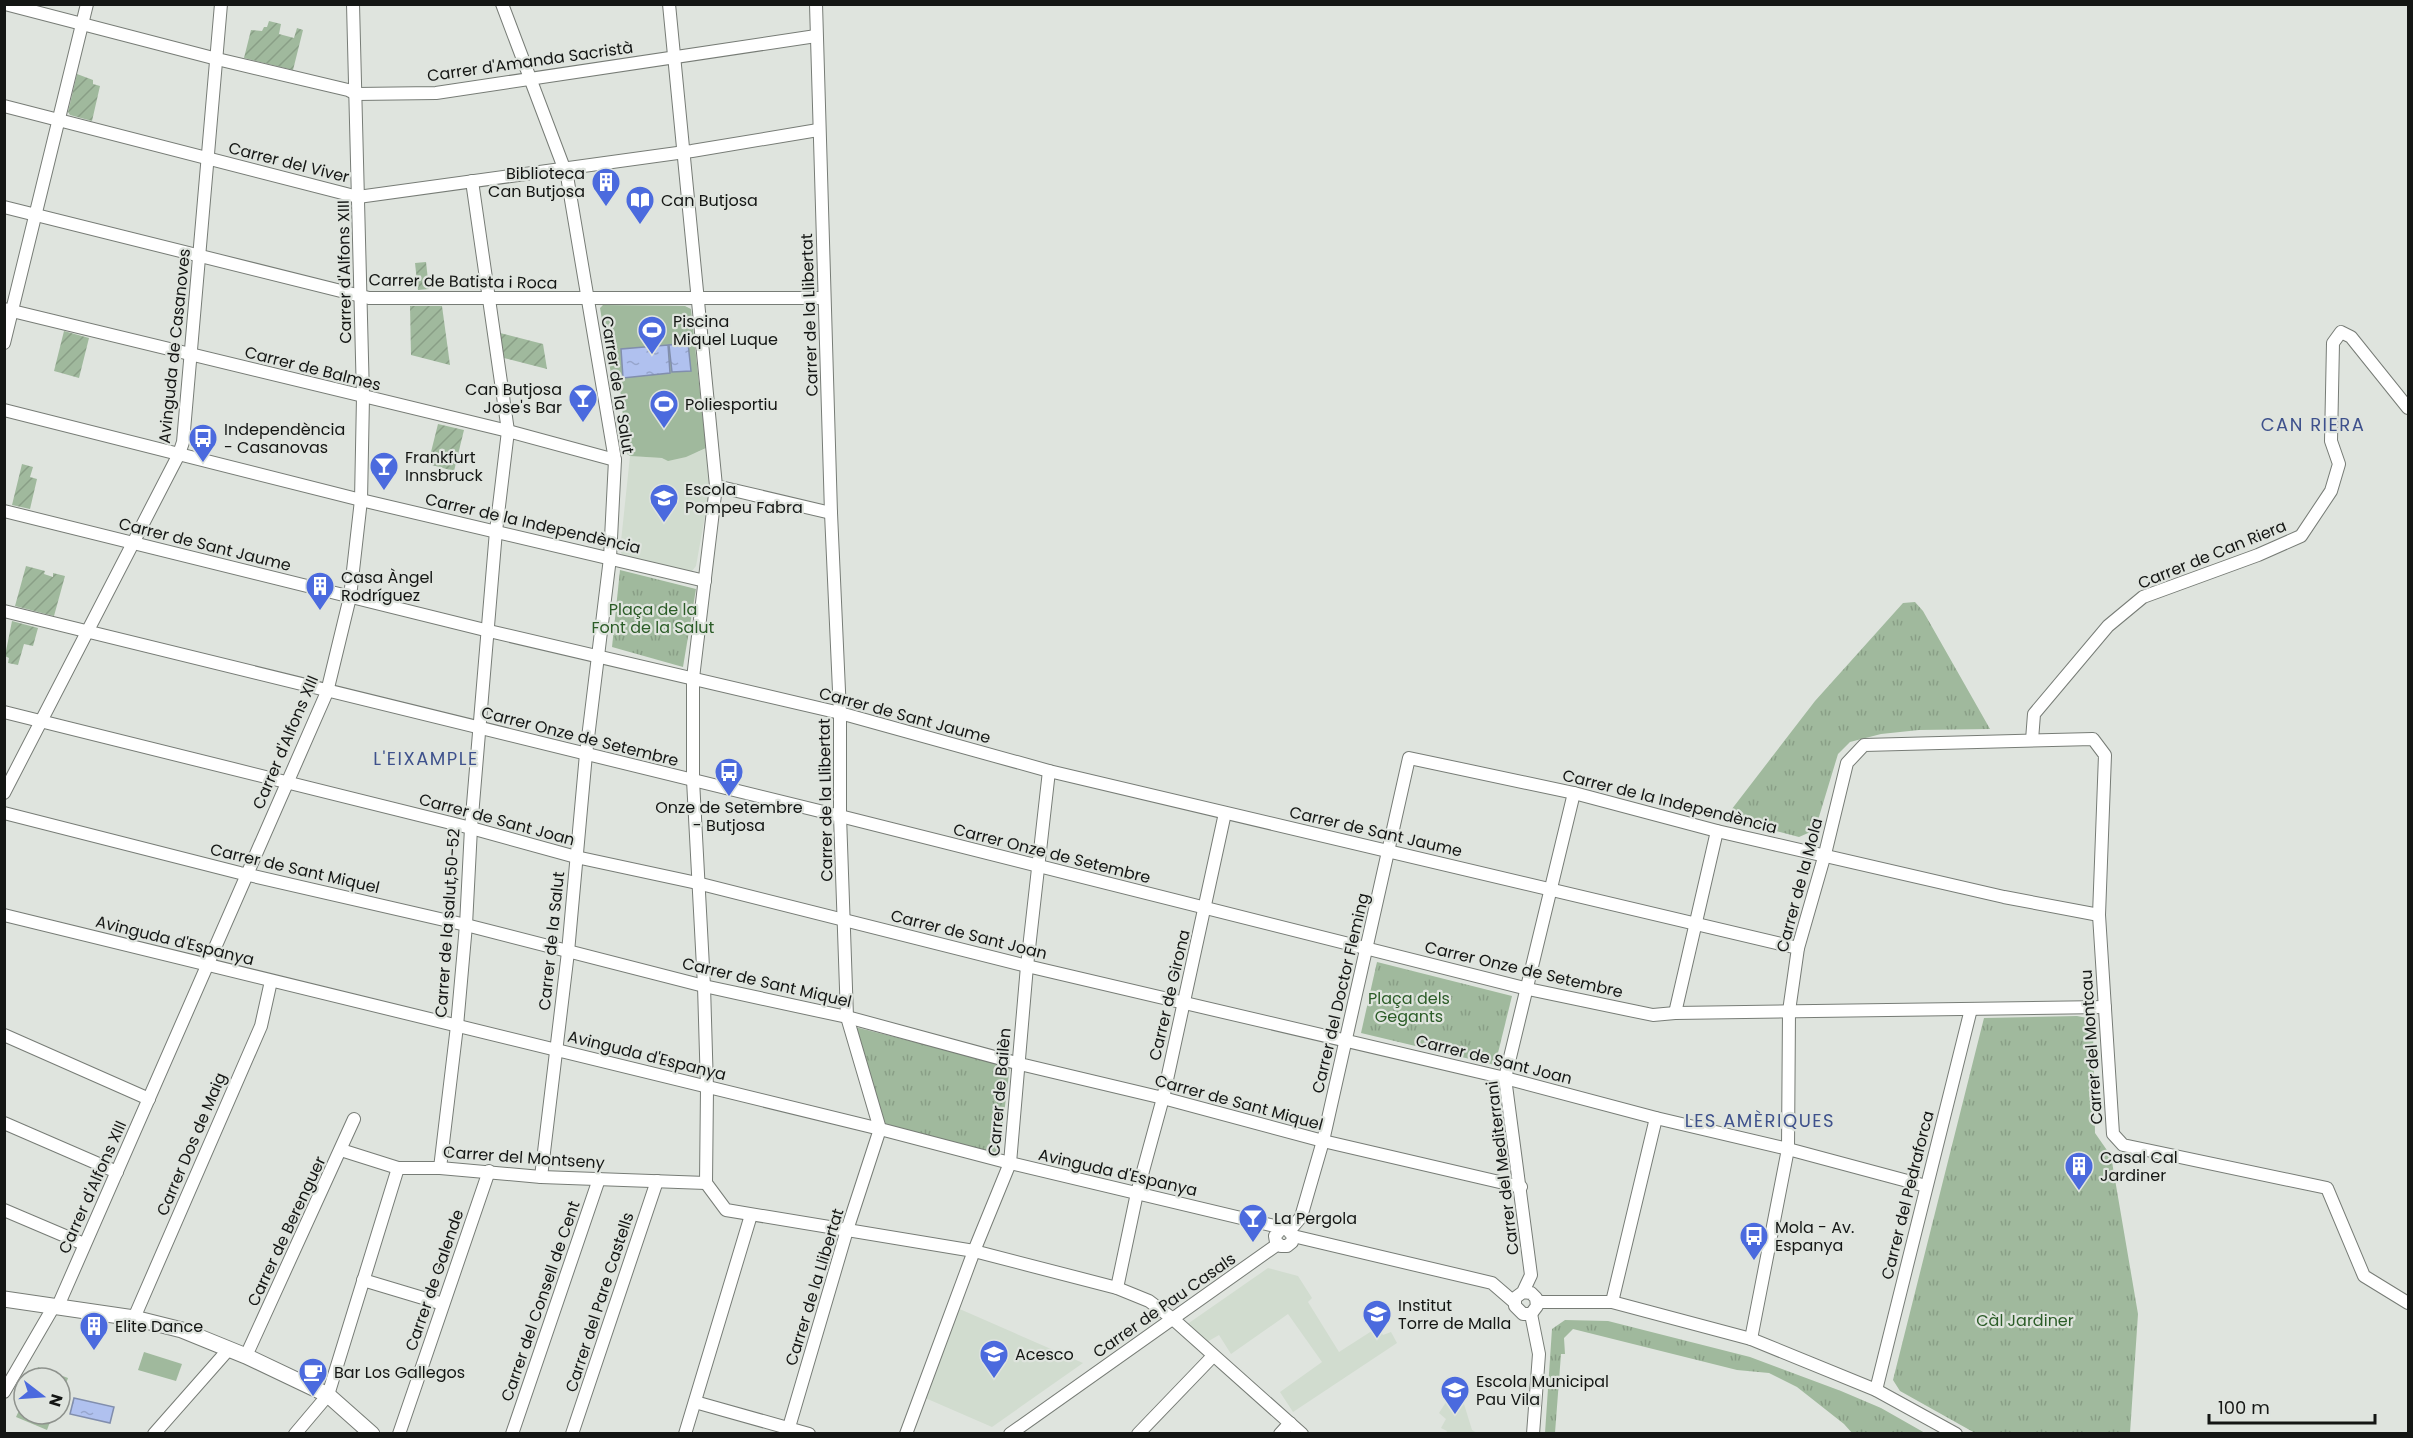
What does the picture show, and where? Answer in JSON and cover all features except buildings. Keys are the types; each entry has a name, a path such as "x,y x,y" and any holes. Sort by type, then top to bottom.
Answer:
{"street":[{"name":"Carrer d'Amanda Sacristà","path":"5,4 348,90 356,94 436,93 816,36"},
{"path":"4,343 9,310 36,214 87,4"},
{"name":"Avinguda de Casanoves","path":"4,793 134,543 183,442 221,4"},
{"name":"Carrer d'Alfons XIII","path":"4,1392 56,1306 327,692 350,597 361,500 363,398 353,4"},
{"name":"Carrer de la Salut","path":"502,4 564,168 615,460 610,558 586,754 567,952 541,1177"},
{"path":"669,4 716,486 693,678 693,780 707,1088 706,1183 726,1210 974,1251 1117,1288 1149,1301 1173,1319 1302,1434"},
{"name":"Carrer de la Llibertat","path":"788,1430 847,1230 880,1129 847,1017 840,816 840,713 818,130 816,4"},
{"name":"Carrer del Viver","path":"4,106 358,197 685,152 818,130"},
{"name":"Carrer de la salut,50-52","path":"440,1168 457,1026 496,531 508,431 472,181"},
{"name":"Carrer de Batista i Roca","path":"4,207 361,296 824,298"},
{"name":"Carrer de Balmes","path":"9,310 363,398 508,431 615,460"},
{"name":"Carrer de Can Riera","path":"2032,740 2034,714 2108,626 2143,597 2258,555 2301,536 2331,491 2339,465 2339,458 2331,441 2333,343 2341,332 2352,337 2409,408"},
{"name":"Carrer de la Independència","path":"4,410 361,500 705,581"},
{"path":"716,486 831,513"},
{"name":"Carrer de Sant Jaume","path":"4,511 489,631 840,713 1049,771 1798,948"},
{"name":"Carrer Onze de Setembre","path":"4,612 840,816 1528,989 1653,1015 2105,1007"},
{"name":"Carrer de Sant Joan","path":"4,712 471,828 576,857 697,882 1027,966 1505,1078 1926,1186"},
{"name":"Carrer de la Mola","path":"1751,1339 1788,1149 1789,1011 1798,948 1825,854 1847,763 1864,745 2093,739"},
{"name":"Carrer del Montcau","path":"2093,739 2105,755 2099,915 2113,1134 2123,1145 2327,1188 2364,1276 2409,1303"},
{"name":"Carrer de la Independència","path":"1409,758 1574,793 1717,831 2004,897 2099,915"},
{"name":"Carrer del Doctor Fleming","path":"1288,1232 1300,1217 1323,1141 1409,758"},
{"name":"Carrer de Bailèn","path":"906,1434 974,1251 1010,1164 1027,966 1049,771"},
{"name":"Carrer del Mediterrani","path":"1523,1292 1532,1275 1505,1078 1574,793"},
{"name":"Carrer de Sant Miquel","path":"4,813 246,874 466,925 704,986 847,1017 1019,1064 1163,1098 1323,1141 1521,1187"},
{"name":"Carrer de Girona","path":"1117,1288 1137,1193 1163,1098 1226,813"},
{"path":"1675,1013 1717,831"},
{"name":"Avinguda d'Espanya","path":"4,915 880,1129 1010,1164 1137,1193 1492,1283 1514,1302"},
{"name":"Carrer Dos de Maig","path":"134,1318 261,1026 271,981"},
{"name":"Carrer del Pedraforca","path":"1876,1390 1971,1009"},
{"path":"4,1035 148,1099"},
{"path":"1612,1302 1656,1118"},
{"name":"Carrer de Berenguer","path":"246,1356 354,1119"},
{"path":"4,1123 117,1172"},
{"name":"Carrer del Montseny","path":"341,1150 398,1168 440,1168 541,1177 706,1183"},
{"path":"296,1434 328,1395 398,1168"},
{"name":"Carrer de Galende","path":"399,1434 489,1172"},
{"name":"Carrer del Consell de Cent","path":"512,1434 599,1179"},
{"name":"Carrer del Pare Castells","path":"572,1434 657,1181"},
{"path":"4,1210 84,1244"},
{"path":"686,1434 751,1215"},
{"name":"Carrer de Pau Casals","path":"1010,1434 1278,1245 1284,1247 1290,1245 1288,1232"},
{"path":"363,1280 443,1304"},
{"path":"1523,1292 1531,1293 1537,1302 1536,1310 1531,1314 1519,1313 1514,1302 1523,1292"},
{"path":"4,1299 134,1318 182,1330 246,1356 328,1395 372,1434"},
{"path":"1537,1302 1612,1302 1751,1339 1876,1390 1956,1434"},
{"path":"1531,1314 1539,1354 1533,1434"},
{"path":"154,1434 228,1350"},
{"path":"1138,1434 1213,1356"},
{"path":"695,1402 788,1430 809,1434"},
{"path":"1280,1434 1290,1423"}],"shaded area":[{"name":"Escola Pompeu Fabra","path":"706,448 709,494 696,566 691,572 623,556 620,551 630,456 662,458 698,452"},
{"name":"Institut Torre de Malla","path":"1268,1268 1298,1276 1312,1298 1308,1302 1339,1352 1378,1327 1383,1335 1391,1332 1397,1343 1293,1412 1280,1392 1322,1362 1288,1314 1231,1354 1219,1335 1207,1342 1186,1325"},
{"name":"Acesco","path":"955,1307 1083,1363 992,1427 923,1397"},
{"name":"Escola Municipal Pau Vila","path":"1450,1396 1464,1404 1472,1430 1477,1433 1446,1433 1447,1431 1441,1428 1446,1419 1439,1413"}],"green space":[{"path":"269,21 281,24 279,34 294,38 297,28 303,30 293,70 244,58 251,30 262,31 264,27 267,27"},
{"path":"77,74 93,80 93,84 100,86 92,121 70,115 68,112"},
{"path":"426,262 429,289 418,290 415,263"},
{"name":"Piscina Miquel Luque","path":"603,305 685,306 691,309 706,448 686,457 668,461 662,458 627,454 620,388 613,386 600,308"},
{"path":"410,306 442,306 450,365 411,355"},
{"path":"64,331 89,338 79,378 54,371"},
{"path":"500,333 543,344 547,369 504,358"},
{"path":"438,424 464,430 454,471 428,464"},
{"path":"22,464 33,467 30,477 37,479 30,509 12,505"},
{"path":"26,566 45,571 44,574 53,577 53,573 65,576 54,616 15,606"},
{"name":"Plaça de la Font de la Salut","path":"620,570 696,589 683,667 612,647"},
{"path":"1915,602 1923,611 1990,729 1919,730 1881,734 1850,742 1838,754 1815,830 1799,837 1725,818 1815,701 1903,603"},
{"path":"12,621 38,628 33,646 24,644 18,665 8,663 9,658 5,656"},
{"name":"Plaça dels Gegants","path":"1377,962 1512,996 1495,1065 1361,1033"},
{"name":"Càl Jardiner","path":"2077,1016 2087,1018 2093,1027 2095,1133 2111,1156 2138,1314 2130,1433 1975,1433 1900,1391 1893,1380 1984,1018"},
{"path":"855,1027 1010,1066 999,1154 884,1124"},
{"path":"1565,1320 1608,1321 1750,1357 1881,1408 1925,1433 1852,1433 1797,1387 1769,1373 1737,1370 1573,1329 1564,1338 1565,1354 1561,1354 1555,1433 1545,1433 1552,1329"},
{"path":"144,1352 182,1364 176,1381 138,1370"}],"water":[{"path":"688,343 691,371 672,372 669,345"},
{"path":"668,345 670,373 623,378 621,349"},
{"path":"74,1398 114,1407 110,1423 72,1414"}],"place":[{"name":"Biblioteca Can Butjosa","path":"606,208"},
{"name":"Can Butjosa","path":"640,226"},
{"name":"Piscina Miquel Luque","path":"652,356"},
{"name":"Can Butjosa Jose's Bar","path":"583,424"},
{"name":"Poliesportiu","path":"664,430"},
{"name":"Independència - Casanovas","path":"203,464"},
{"name":"Frankfurt Innsbruck","path":"384,492"},
{"name":"Escola Pompeu Fabra","path":"664,524"},
{"name":"Casa Àngel Rodríguez","path":"320,612"},
{"name":"Onze de Setembre - Butjosa","path":"729,798"},
{"name":"Casal Cal Jardiner","path":"2079,1192"},
{"name":"La Pergola","path":"1253,1244"},
{"name":"Mola - Av. Espanya","path":"1754,1262"},
{"name":"Institut Torre de Malla","path":"1377,1340"},
{"name":"Elite Dance","path":"94,1352"},
{"name":"Acesco","path":"994,1380"},
{"name":"Bar Los Gallegos","path":"313,1398"},
{"name":"Escola Municipal Pau Vila","path":"1455,1416"}],"district":[{"name":"CAN RIERA","path":"2313,425"},
{"name":"L'EIXAMPLE","path":"426,759"},
{"name":"LES AMÈRIQUES","path":"1760,1121"}]}
